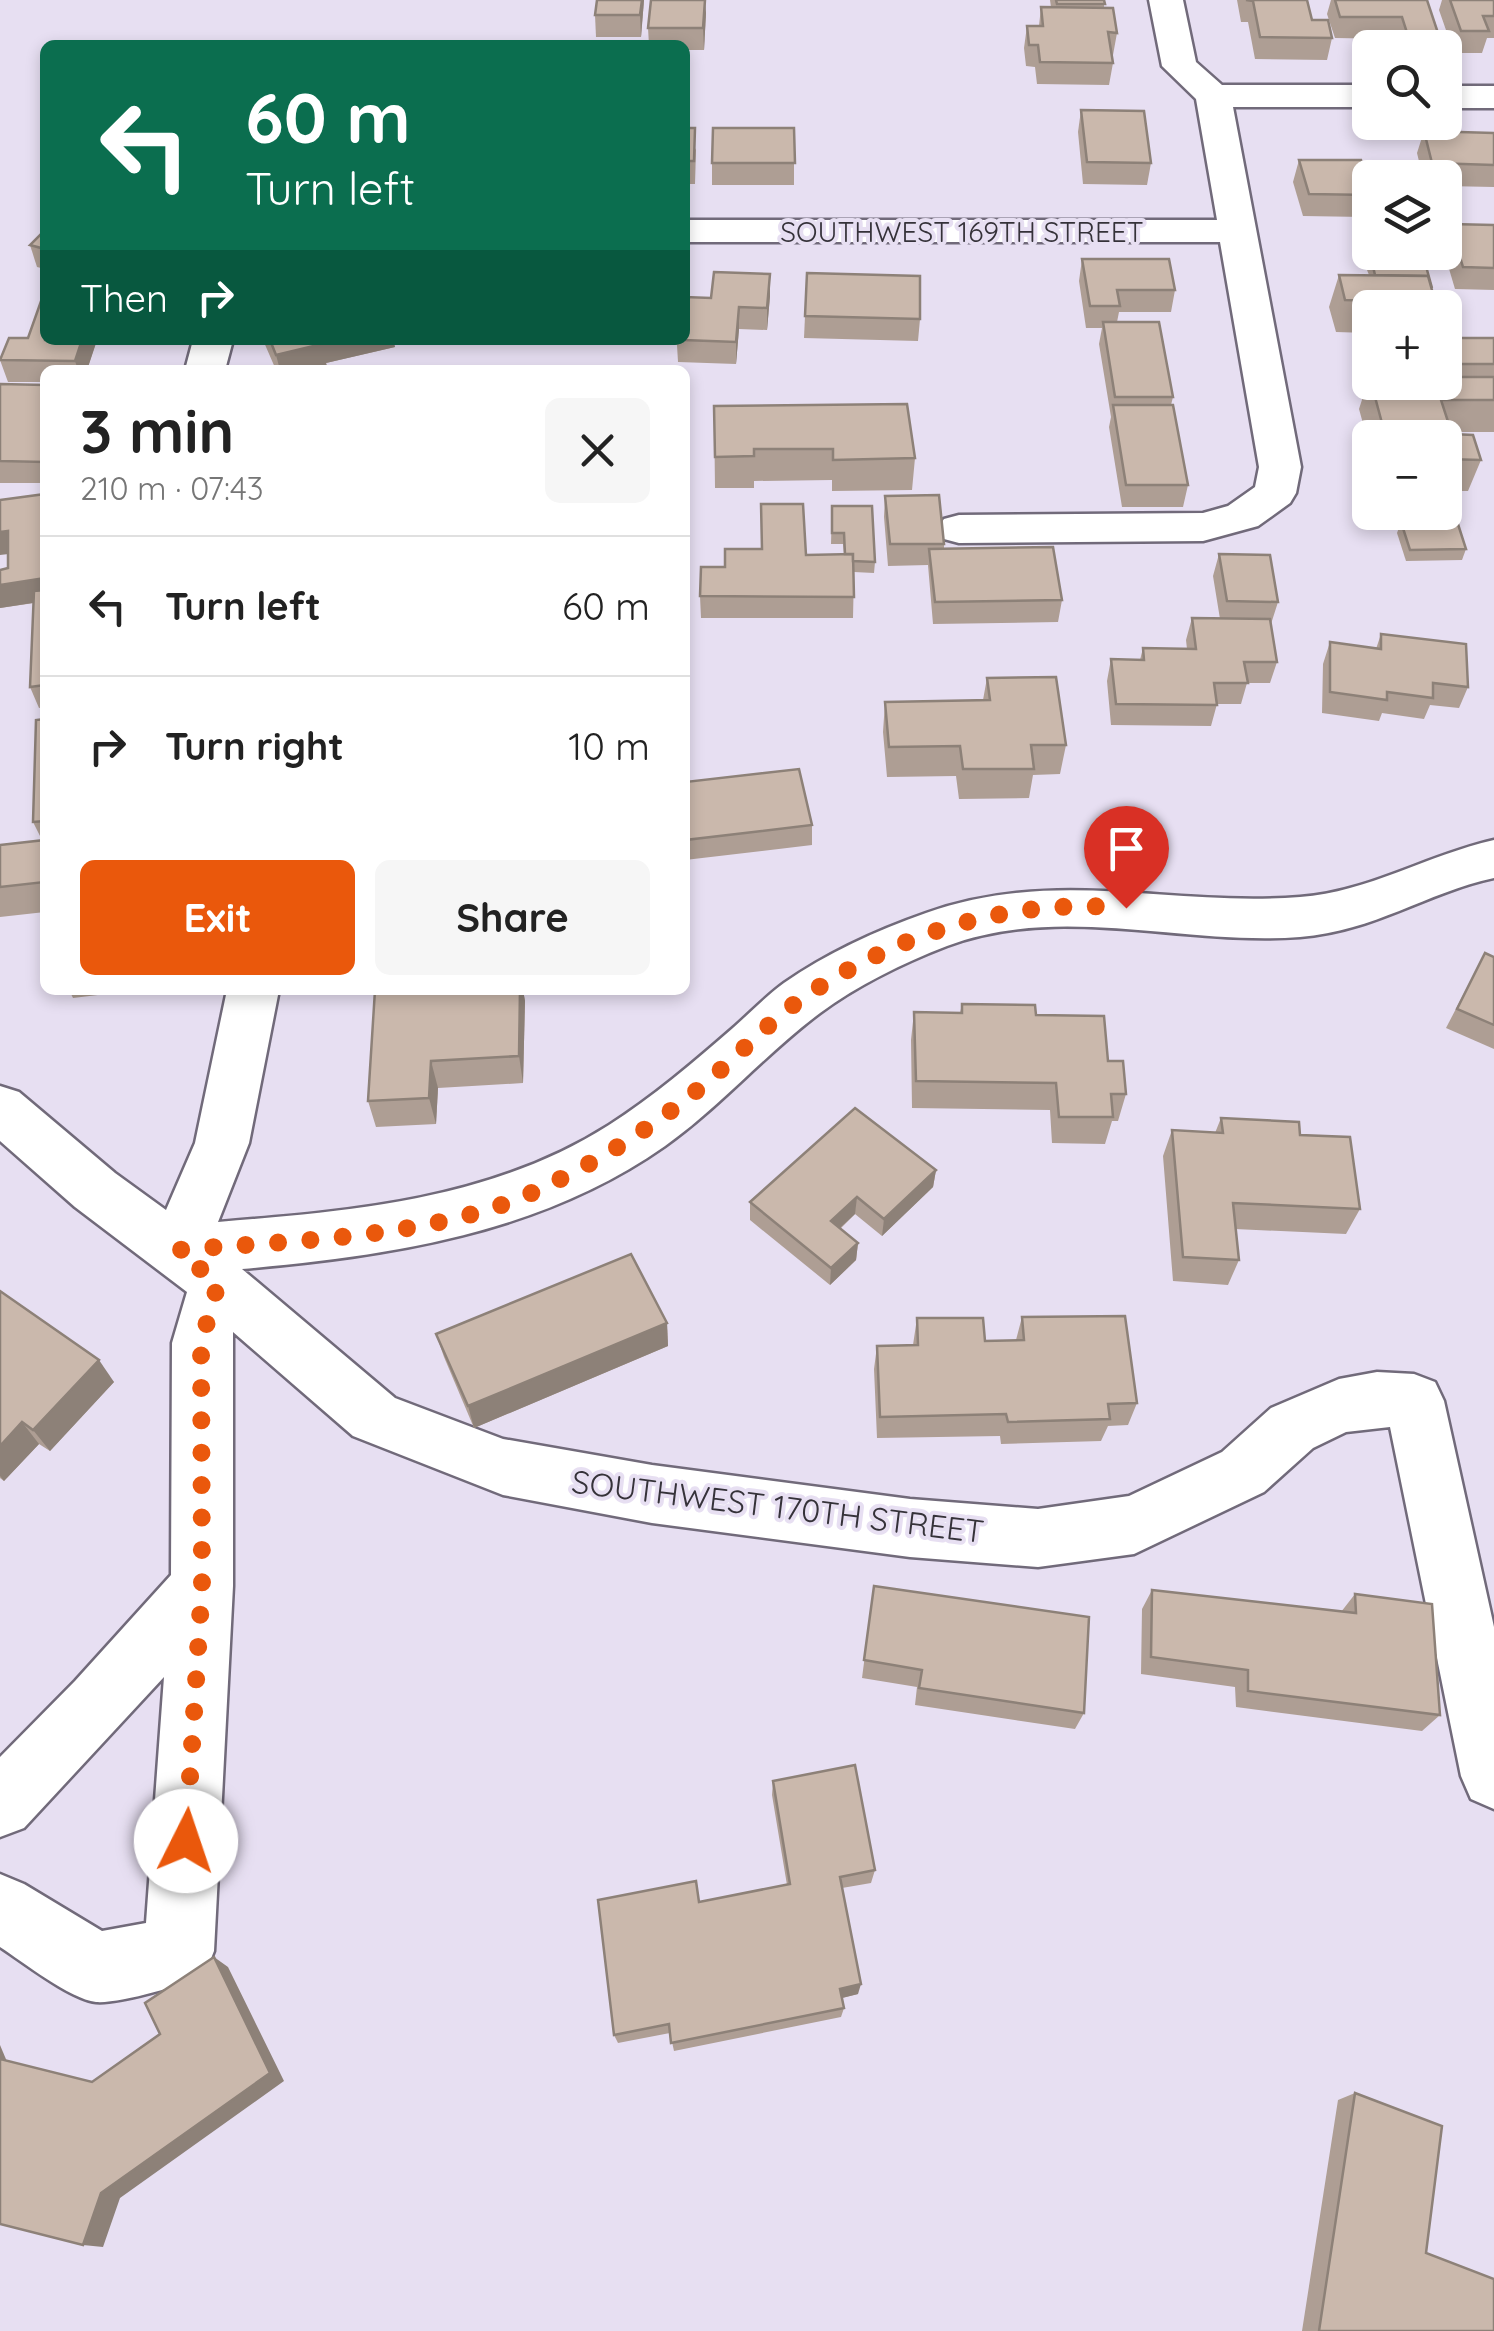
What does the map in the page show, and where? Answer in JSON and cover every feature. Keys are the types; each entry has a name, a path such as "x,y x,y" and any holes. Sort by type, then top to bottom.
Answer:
{"street":[{"path":"958,529 1203,527 1243,516 1275,493 1280,467 1213,96 1179,66 1166,0"},
{"path":"1213,96 1352,96"},
{"path":"1462,96 1494,97"},
{"name":"SOUTHWEST 169TH STREET","path":"690,231 1239,231"},
{"path":"198,1267 458,1217 538,1191 612,1151 699,1088 804,998 893,948 968,919 1031,907 1090,905 1198,915 1296,917 1356,908 1470,863 1494,859"},
{"path":"0,1908 96,1967 179,1951 202,1586 198,1267 253,995"},
{"name":"SOUTHWEST 170TH STREET","path":"0,1108 94,1190 198,1267 374,1417 502,1467 652,1494 910,1528 1038,1538 1134,1525 1244,1472 1292,1428 1338,1406 1377,1399 1414,1400 1494,1776"},
{"path":"0,1804 98,1704 202,1586"}],"building":[{"path":"597,0 642,0 640,15 595,15"},
{"path":"651,0 705,0 703,28 648,28"},
{"path":"1056,0 1104,0 1105,4 1057,4"},
{"path":"1246,0 1307,0 1312,20 1328,20 1332,38 1260,37 1253,1"},
{"path":"1335,0 1427,0 1437,30 1406,30 1402,17 1340,17"},
{"path":"1450,0 1494,0 1494,16 1483,16 1489,31 1461,30"},
{"path":"1041,7 1113,8 1117,33 1108,32 1113,63 1040,62 1038,45 1029,45 1027,26 1043,26"},
{"path":"1081,110 1144,111 1151,163 1087,162"},
{"path":"690,128 695,128 694,161 690,161"},
{"path":"713,128 794,128 795,163 712,163"},
{"path":"1462,132 1494,133 1494,165 1431,160 1426,140 1462,140"},
{"path":"1299,160 1352,160 1352,195 1309,194"},
{"path":"1462,224 1494,225 1494,268 1463,267"},
{"path":"40,235 40,248 30,245"},
{"path":"1082,259 1169,259 1175,290 1117,290 1120,306 1090,306"},
{"path":"1374,270 1427,270 1432,288 1428,276 1375,275"},
{"path":"714,272 770,274 767,308 739,307 736,342 690,340 690,297 711,298"},
{"path":"807,273 920,276 920,319 805,316"},
{"path":"1339,275 1428,276 1432,290 1352,290 1352,300 1345,300"},
{"path":"40,304 40,345 80,345 75,361 0,360 9,338 28,338"},
{"path":"1103,322 1159,322 1173,397 1115,397"},
{"path":"1462,338 1494,338 1494,364 1462,364"},
{"path":"272,345 318,345 276,355"},
{"path":"1462,377 1494,377 1494,400 1462,400"},
{"path":"0,384 40,385 40,462 0,461"},
{"path":"1376,400 1441,400 1447,420 1381,420"},
{"path":"907,404 915,458 833,460 833,449 754,449 754,456 715,457 714,406"},
{"path":"1113,405 1173,405 1188,485 1126,485"},
{"path":"1462,434 1473,435 1481,460 1462,459"},
{"path":"40,495 40,579 0,585 0,570 8,568 8,531 0,532 0,500"},
{"path":"939,495 944,544 890,544 885,496"},
{"path":"761,504 803,504 806,555 853,554 854,597 700,596 701,567 725,567 725,549 762,549"},
{"path":"832,506 872,506 875,562 853,561 853,554 845,554 844,533 832,533"},
{"path":"1404,530 1460,530 1466,549 1410,550"},
{"path":"1053,547 1062,600 935,602 929,549"},
{"path":"1219,554 1270,555 1278,602 1227,601"},
{"path":"40,590 40,686 30,687 34,591"},
{"path":"1192,618 1270,619 1277,662 1244,662 1248,683 1214,683 1217,705 1116,704 1111,659 1144,660 1143,648 1196,649"},
{"path":"1381,634 1466,644 1468,687 1433,683 1433,698 1387,692 1387,700 1330,692 1330,642 1381,649"},
{"path":"1056,677 1066,745 1031,745 1034,769 963,769 960,746 889,747 885,702 990,700 987,678"},
{"path":"36,720 40,720 40,821 33,822"},
{"path":"799,769 812,825 690,839 690,781"},
{"path":"40,841 40,883 0,887 0,845"},
{"path":"1485,953 1494,957 1494,1025 1457,1009"},
{"path":"375,995 520,995 519,1056 431,1061 429,1098 368,1101"},
{"path":"962,1004 1035,1005 1036,1015 1104,1016 1108,1061 1123,1061 1126,1094 1111,1094 1113,1117 1059,1117 1056,1083 916,1081 914,1012 962,1013"},
{"path":"855,1108 936,1170 884,1219 857,1197 831,1221 858,1243 831,1268 750,1202"},
{"path":"1221,1118 1299,1122 1300,1135 1350,1137 1360,1209 1233,1203 1239,1260 1183,1257 1172,1130 1223,1133"},
{"path":"631,1254 667,1323 468,1406 436,1334"},
{"path":"0,1291 99,1360 33,1430 22,1422 0,1446"},
{"path":"1125,1316 1137,1403 1108,1404 1110,1419 1008,1422 1006,1414 880,1417 877,1346 918,1345 917,1318 983,1318 985,1341 1024,1340 1022,1317"},
{"path":"874,1586 1089,1617 1084,1713 919,1688 922,1670 864,1660"},
{"path":"1152,1590 1356,1613 1355,1594 1432,1604 1440,1715 1248,1691 1248,1670 1151,1657"},
{"path":"855,1765 875,1870 840,1877 861,1984 840,1989 844,2008 671,2043 669,2024 614,2035 598,1900 696,1881 699,1902 790,1884 773,1781"},
{"path":"214,1957 270,2073 101,2193 83,2245 0,2224 0,2059 92,2082 160,2034 145,2003"},
{"path":"1355,2093 1442,2126 1426,2253 1494,2279 1494,2331 1319,2331"}],"route":[{"path":"186,1841 202,1586 201,1343 218,1284 178,1250 361,1234 458,1217 538,1191 612,1151 699,1088 804,998 893,948 968,919 1031,907 1126,908"}]}
